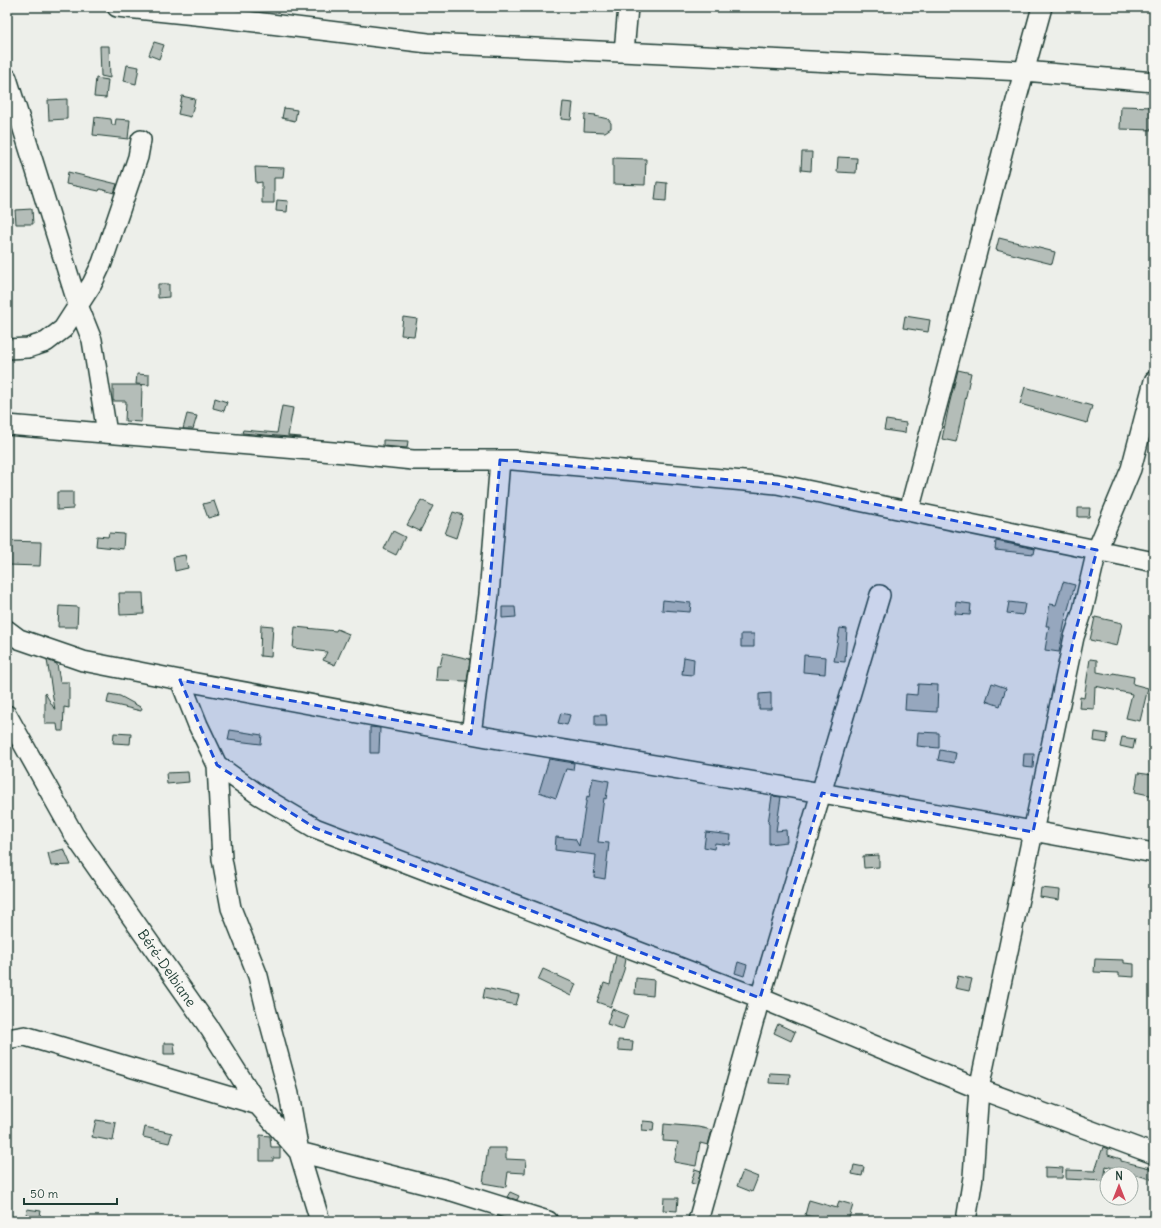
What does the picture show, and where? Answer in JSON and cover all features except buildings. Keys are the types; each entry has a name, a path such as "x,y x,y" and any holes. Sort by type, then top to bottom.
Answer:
{"street":[{"path":"117,7 428,43 1024,72 1154,82"},
{"path":"624,52 628,7"},
{"path":"909,511 1008,130 1042,7"},
{"path":"7,78 78,305 92,340 107,433"},
{"path":"7,349 28,348 46,342 63,329 92,284 102,263 138,157 142,140"},
{"path":"966,1221 973,1177 979,1089 1074,637 1083,610 1097,550 1131,469 1154,381"},
{"path":"7,425 413,460 513,460 777,484 1154,562"},
{"path":"471,734 489,594 500,460"},
{"path":"698,1221 760,998 880,594"},
{"path":"7,630 19,639 83,661 180,680 471,734 822,793 1154,853"},
{"path":"180,680 198,725 217,765 222,859 231,908 258,976 289,1094 299,1152 452,1191 548,1221"},
{"name":"Béré-Delbiane","path":"7,716 74,835 210,1029 258,1105 299,1152 320,1221"},
{"path":"217,765 259,795 315,828 760,998 979,1089 1154,1154"},
{"path":"7,1038 25,1036 258,1105"}],"highlighted area":[{"path":"500,460 777,484 1097,550 1074,637 1033,832 822,793 760,998 315,828 217,765 180,680 471,734 489,595"}]}
